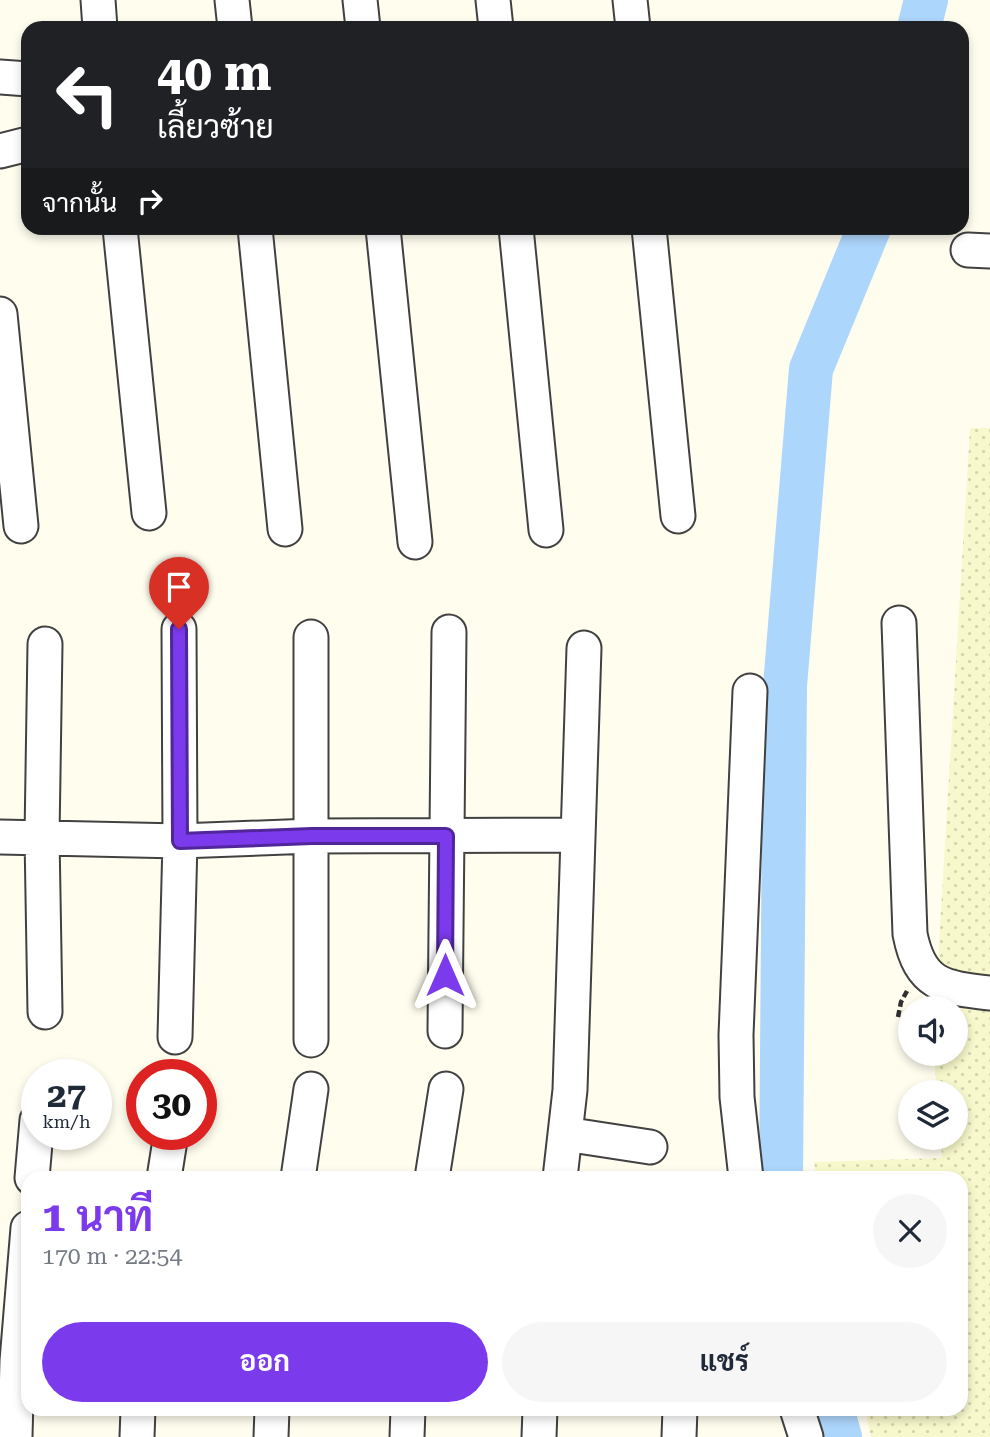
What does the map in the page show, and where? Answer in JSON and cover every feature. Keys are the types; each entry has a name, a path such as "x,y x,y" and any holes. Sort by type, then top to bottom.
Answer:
{"street":[{"path":"98,0 100,21"},
{"path":"232,0 234,21"},
{"path":"360,0 362,21"},
{"path":"493,0 495,21"},
{"path":"630,0 632,21"},
{"path":"0,77 21,78"},
{"path":"0,151 21,146"},
{"path":"121,235 149,513"},
{"path":"256,235 285,529"},
{"path":"384,235 415,542"},
{"path":"517,235 546,530"},
{"path":"650,235 678,516"},
{"path":"0,314 21,526"},
{"path":"899,624 909,934 914,954 926,974 940,984 990,993"},
{"path":"175,1037 180,841 179,629"},
{"path":"445,1031 449,632"},
{"path":"311,637 311,1040"},
{"path":"45,644 45,1012"},
{"path":"561,1171 570,1090 584,648"},
{"path":"745,1171 737,1097 736,1035 750,691"},
{"path":"0,837 180,841 312,836 578,835"},
{"path":"299,1171 311,1089"},
{"path":"433,1171 446,1089"},
{"path":"565,1134 650,1147"},
{"path":"33,1171 34,1150"},
{"path":"165,1171 168,1150"},
{"path":"15,1437 15,1360 21,1299"},
{"path":"137,1437 138,1416"},
{"path":"271,1437 272,1416"},
{"path":"407,1437 408,1416"},
{"path":"539,1437 540,1416"},
{"path":"679,1437 680,1416"},
{"path":"799,1416 806,1437"}],"green space":[{"path":"970,428 990,428 990,1437 871,1437 866,1416 968,1416 968,1171 816,1171 814,1162 942,1158 942,1150 968,1150 968,1080 936,1080 935,1066 968,1066 968,996 934,996 938,961"}],"waterway":[{"path":"921,21 926,0"},
{"path":"781,1171 785,686 811,369 866,235"},
{"path":"834,1416 840,1437"}],"route":[{"path":"179,629 180,841 312,836 446,836 445,975"}]}
